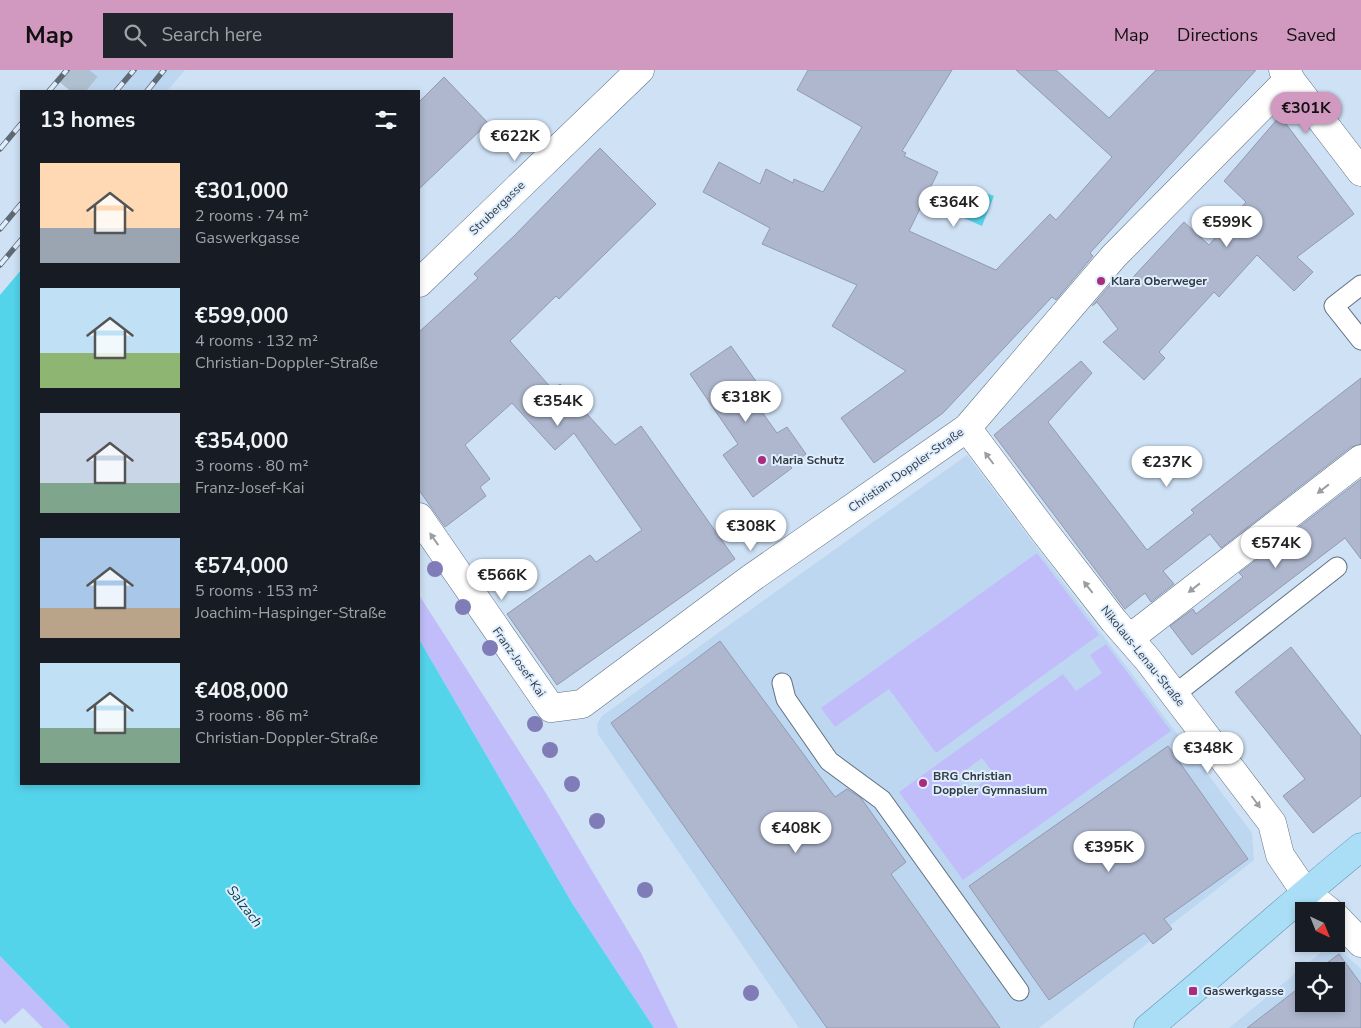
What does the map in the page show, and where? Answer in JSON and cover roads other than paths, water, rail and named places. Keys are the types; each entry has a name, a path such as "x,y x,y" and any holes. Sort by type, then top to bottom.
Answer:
{"main road":[{"path":"1148,1028 1193,992 1305,892 1361,846"}],"street":[{"name":"Strubergasse","path":"420,282 640,70"},
{"path":"1286,74 1361,172"},
{"name":"Christian-Doppler-Straße","path":"550,708 582,704 750,579 967,428 1114,256 1286,74"},
{"name":"Nikolaus-Lenau-Straße","path":"967,428 1114,621 1130,638 1272,823 1280,856 1305,892 1318,902"},
{"path":"1130,638 1361,458"},
{"name":"Franz-Josef-Kai","path":"420,518 550,708"},
{"path":"1345,926 1361,943"}],"lane":[{"path":"1361,285 1334,306 1361,340"},
{"path":"1174,695 1337,568"},
{"path":"782,684 786,699 829,760 882,800 1019,991"}],"water":[{"name":"Salzach","path":"0,149 20,167 20,785 420,785 420,641 572,903 654,1028 70,1028 0,956"},
{"path":"975,189 994,196 982,226 964,218"}],"tunnel":[{"path":"67,70 92,90"}],"railway":[{"path":"50,90 67,70"},
{"path":"117,90 134,70"},
{"path":"148,90 164,70"},
{"path":"0,149 20,125"},
{"path":"0,229 20,205"},
{"path":"0,265 20,241"}],"place":[{"name":"Klara Oberweger","path":"1101,281"},
{"name":"Maria Schutz","path":"762,460"},
{"name":"BRG Christian Doppler Gymnasium","path":"923,783"},
{"name":"Gaswerkgasse","path":"1193,991"}]}
